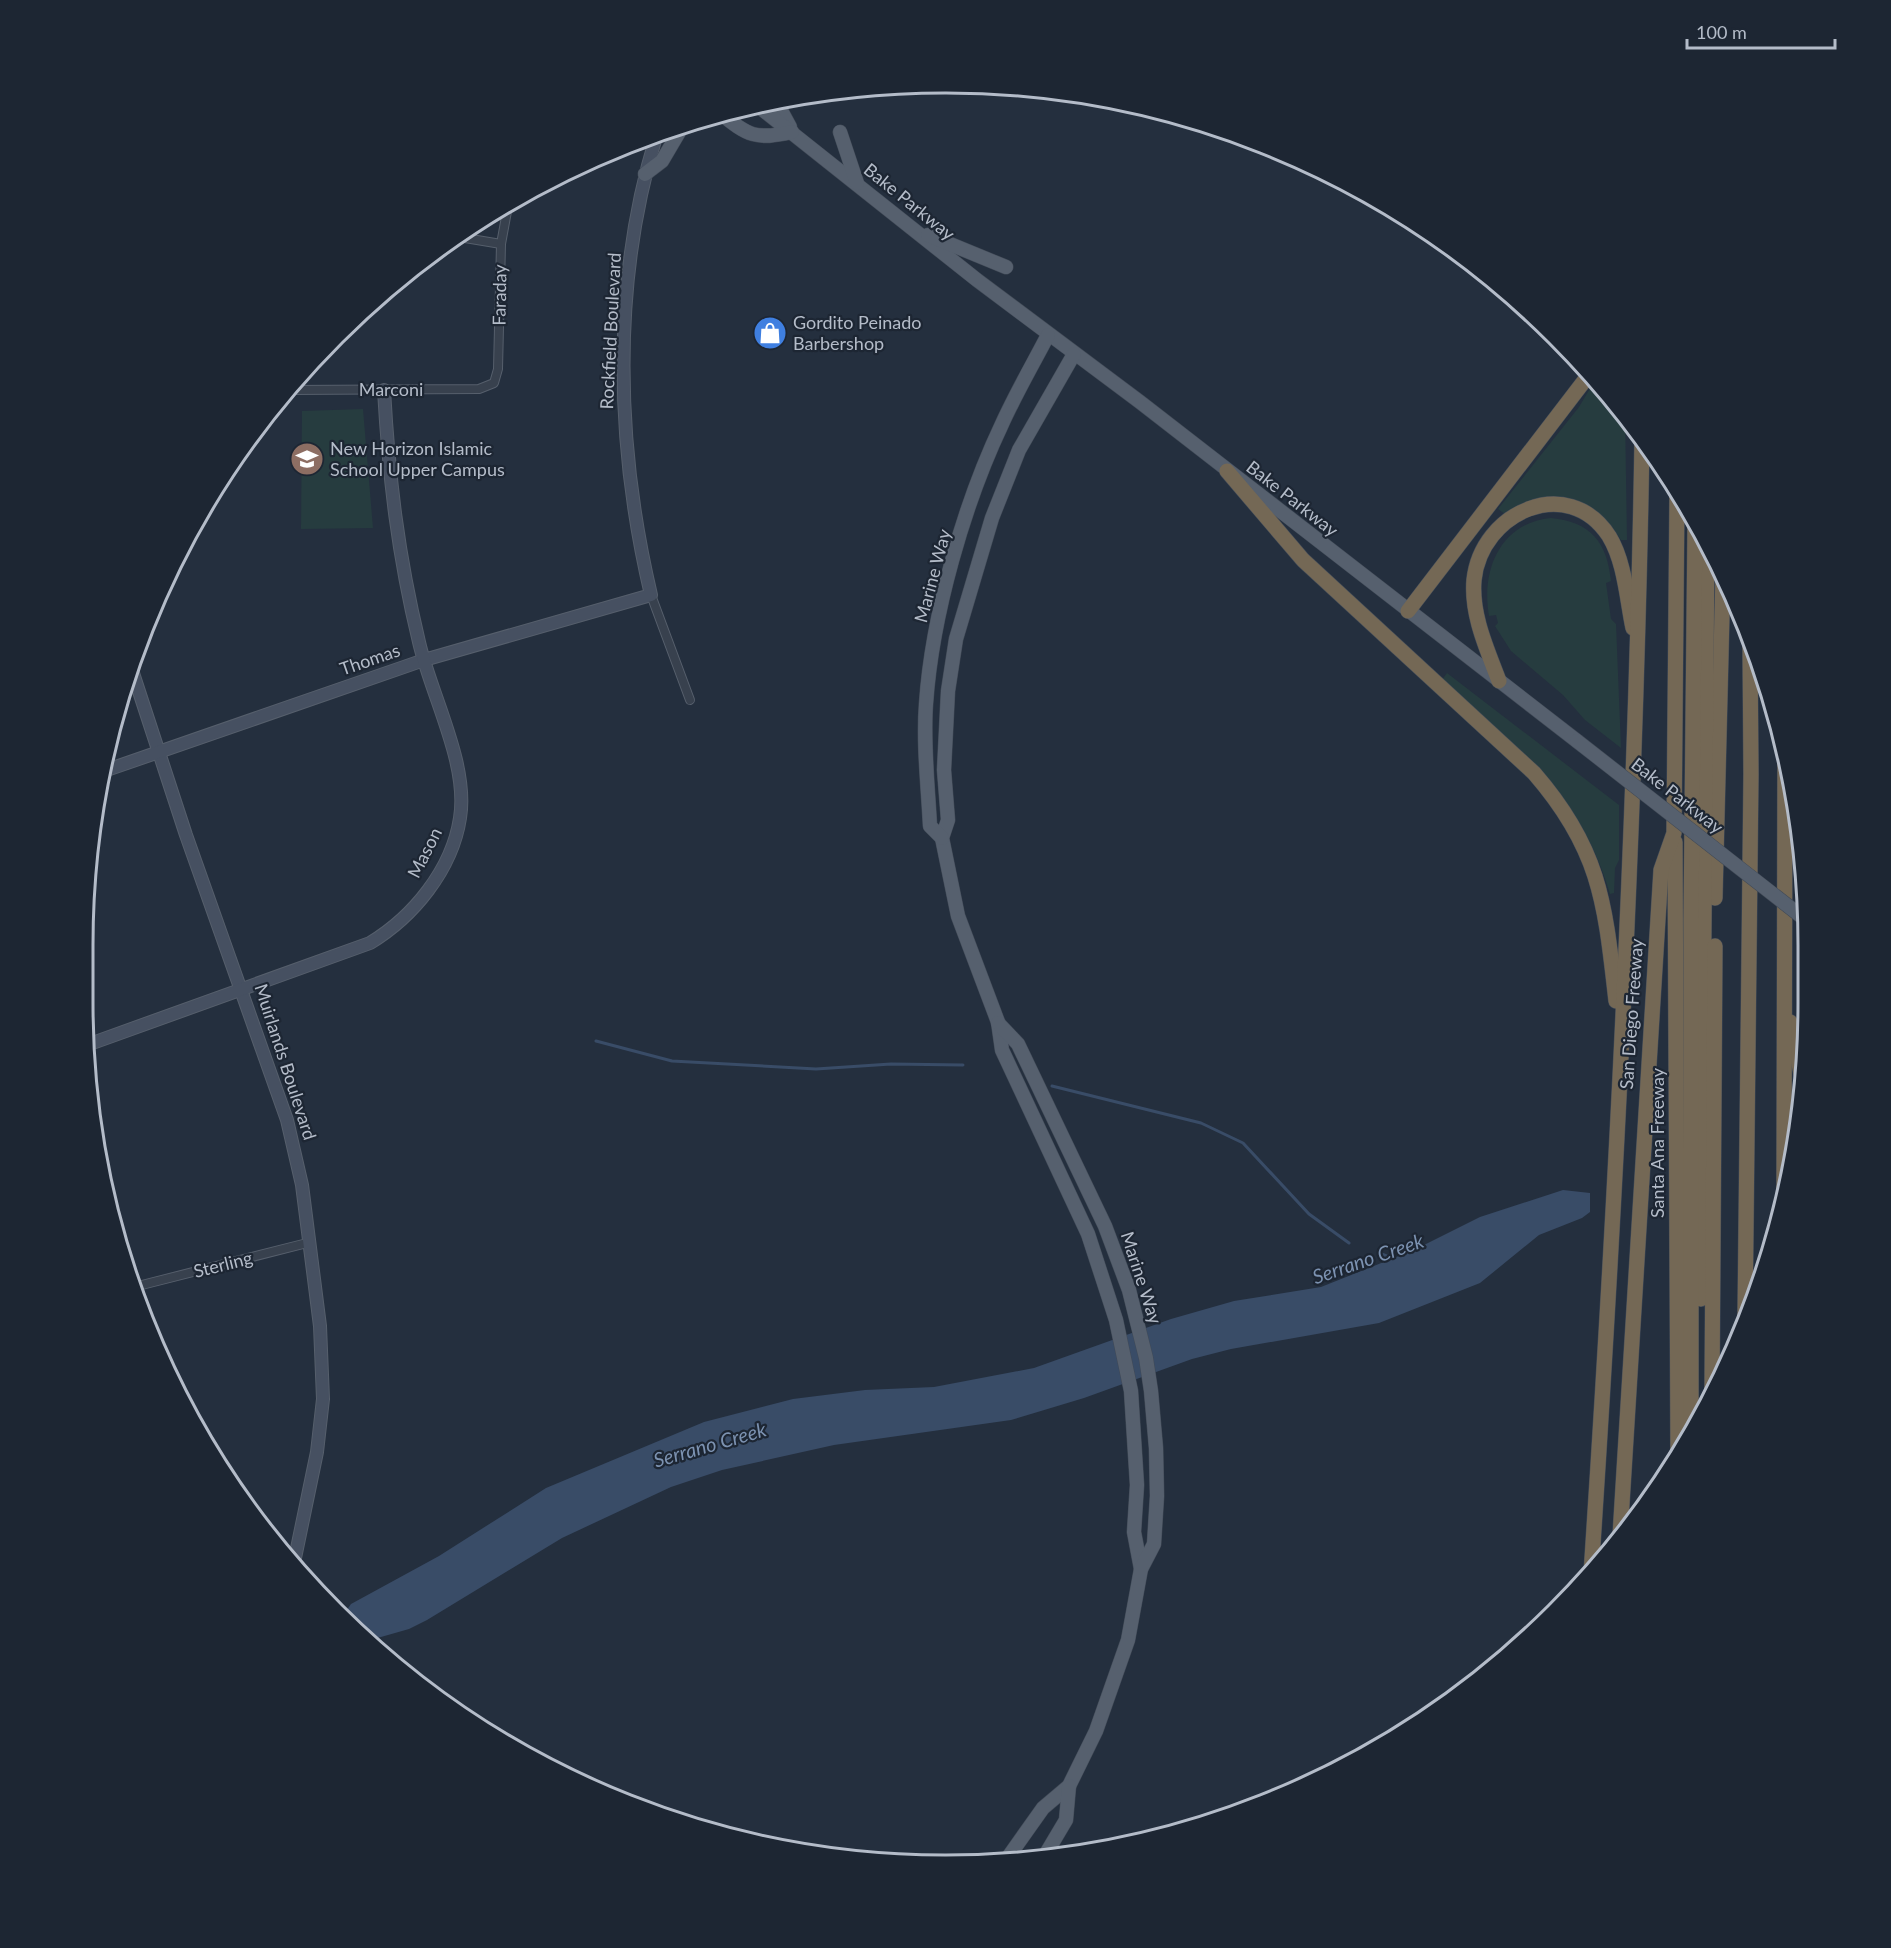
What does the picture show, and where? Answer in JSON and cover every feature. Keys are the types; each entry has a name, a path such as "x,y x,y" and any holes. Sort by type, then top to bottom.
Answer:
{"highway":[{"path":"1408,611 1584,381"},
{"path":"1593,1556 1614,1225 1639,655 1642,455"},
{"path":"1227,471 1303,560 1534,773 1556,799 1584,847 1597,878 1605,910 1621,1042"},
{"path":"1499,681 1478,621 1474,579 1482,553 1498,528 1521,511 1536,507 1552,505 1580,511 1592,518 1608,535 1618,558 1639,655"},
{"name":"San Diego Freeway","path":"1621,1522 1661,870 1674,833 1677,508"},
{"path":"1691,1416 1690,930 1695,539"},
{"path":"1707,563 1712,1376"},
{"path":"1701,1396 1722,595"},
{"path":"1745,1297 1750,664"},
{"path":"1784,1157 1785,796"},
{"name":"Santa Ana Freeway","path":"1674,833 1677,943 1678,1438"},
{"path":"1784,996 1796,1052"}],"main road":[{"path":"730,121 747,133 767,138 792,132 780,109"},
{"name":"Bake Parkway","path":"766,112 1048,335 1140,402 1797,913"},
{"path":"840,132 857,183"},
{"path":"645,174 662,161 676,136"},
{"path":"912,228 1006,267"},
{"name":"Marine Way","path":"942,838 930,826 926,716 937,627 968,514 984,469 1002,424 1048,335"},
{"name":"Marine Way","path":"1074,354 1019,450 992,518 956,639 946,718 944,770 948,820 942,838 958,916 998,1022 1002,1050 1088,1234 1116,1320 1131,1391 1137,1485 1134,1532 1141,1569"},
{"name":"Marine Way","path":"998,1022 1018,1044 1118,1257 1139,1326 1151,1391 1156,1467 1154,1544 1141,1569 1128,1640 1096,1731 1069,1786 1066,1820 1049,1849"},
{"name":"Marine Way","path":"1012,1852 1043,1808 1069,1786"}],"street":[{"name":"Rockfield Boulevard","path":"654,145 645,174 634,233 626,305 623,395 633,509 651,595 690,700"},
{"name":"Faraday","path":"494,383 498,369 501,244 506,215"},
{"path":"470,239 501,244"},
{"name":"Marconi","path":"299,390 479,389 494,383"},
{"name":"Mason","path":"94,1042 370,943 394,929 423,897 444,864 460,818 462,787 424,660 398,541 389,480 384,390"},
{"name":"Thomas","path":"112,768 424,660 651,595"},
{"name":"Muirlands Boulevard","path":"135,680 288,1120 302,1185 320,1326 323,1399 317,1452 296,1554"},
{"name":"Sterling","path":"141,1285 311,1242"}],"green space":[{"path":"1590,388 1625,432 1627,540 1621,540 1598,513 1569,500 1554,498 1538,500 1505,514 1498,509 1579,407"},
{"path":"363,409 373,528 301,529 302,411"},
{"path":"1551,518 1565,520 1587,529 1601,545 1606,555 1611,581 1606,583 1611,619 1616,624 1621,748 1585,720 1563,695 1511,651 1495,626 1498,623 1496,615 1489,616 1488,582 1498,552 1507,539 1519,529 1533,522"},
{"path":"1447,673 1619,805 1619,860 1615,868 1614,893 1610,894 1597,858 1582,827 1563,799 1520,751 1442,680"}],"water":[{"name":"Serrano Creek","path":"1563,1190 1590,1193 1590,1212 1582,1218 1539,1235 1480,1283 1379,1323 1231,1349 1192,1359 1084,1398 1011,1420 834,1445 722,1470 671,1487 562,1538 427,1620 409,1629 378,1638 347,1609 351,1604 439,1556 546,1488 704,1422 793,1399 865,1390 934,1387 1034,1368 1171,1319 1234,1301 1321,1287 1414,1250 1480,1217"}],"waterway":[{"path":"596,1041 672,1061 816,1069 891,1064 963,1065"},
{"name":"Serrano Creek","path":"1052,1086 1201,1123 1243,1143 1309,1214 1349,1243"},
{"name":"Serrano Creek","path":"1379,1253 1394,1259"}],"place":[{"name":"Gordito Peinado Barbershop","path":"770,333"},
{"name":"New Horizon Islamic School Upper Campus","path":"307,459"}]}
